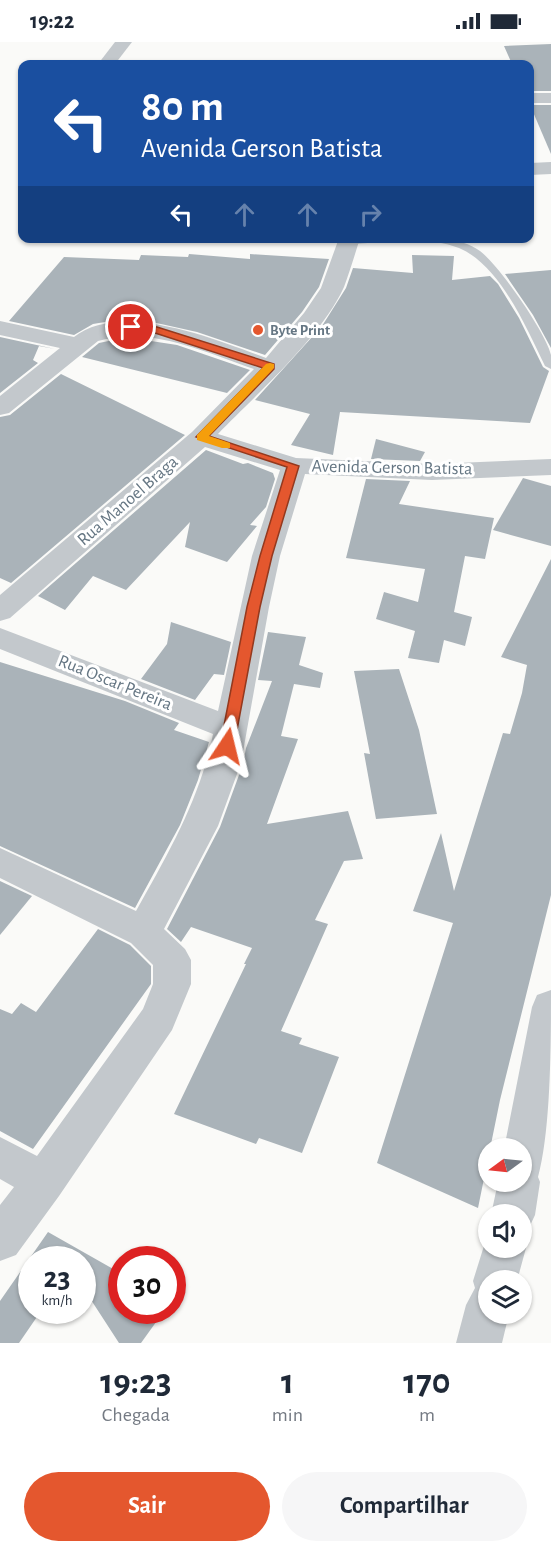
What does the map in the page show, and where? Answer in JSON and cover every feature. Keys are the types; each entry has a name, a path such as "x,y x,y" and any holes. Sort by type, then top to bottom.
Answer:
{"street":[{"path":"109,60 124,42 137,42"},
{"path":"534,98 551,98"},
{"path":"534,169 551,168"},
{"name":"Rua Manoel Braga","path":"0,610 201,437 270,366 313,317 332,288 349,243"},
{"path":"0,408 90,336 103,330 131,327 153,329 270,366"},
{"path":"0,328 79,345"},
{"name":"Avenida Gerson Batista","path":"201,437 294,466 421,472 551,467"},
{"path":"154,941 224,763 266,556 294,466"},
{"name":"Rua Oscar Pereira","path":"0,638 230,728"},
{"path":"0,862 154,941 172,960 172,984 158,1018 44,1182 0,1240"},
{"path":"527,1138 551,1007"},
{"path":"0,1157 44,1182"},
{"path":"479,1343 484,1324"}],"lane":[{"path":"443,243 463,246 476,252 503,282 551,366"}],"building":[{"path":"551,44 551,91 534,91 534,60 510,60 504,46"},
{"path":"534,105 551,105 551,154 534,114"},
{"path":"189,254 250,259 250,254 329,259 319,287 302,312 265,355 197,332 143,320 117,320 93,324 74,335 9,321 64,257 139,260 141,255 188,257"},
{"path":"412,255 454,256 452,280 490,276 498,284 519,318 543,367 549,371 530,423 340,412 333,455 291,445 310,414 255,400 322,326 346,288 353,268 413,273"},
{"path":"551,270 551,348 533,315 505,274"},
{"path":"0,337 55,349 39,346 33,360 38,363 0,393"},
{"path":"118,339 138,339 177,345 250,370 227,393 82,357 99,343"},
{"path":"61,374 185,435 11,583 0,578 0,417 10,415"},
{"path":"376,439 425,452 420,461 371,459"},
{"path":"206,450 273,473 275,479 266,507 250,525 257,526 227,562 185,547 190,522 126,590 93,576 65,610 38,596"},
{"path":"523,478 551,486 551,546 493,530"},
{"path":"366,479 410,481 399,504 494,518 485,559 465,556 454,612 472,617 465,646 444,640 439,663 408,658 415,631 376,619 384,592 418,602 425,569 346,558"},
{"path":"551,559 551,895 492,1138 478,1138 478,1192 481,1192 478,1208 377,1163 453,923 413,911 441,833 454,891 503,733 510,734 522,693 527,665 501,657"},
{"path":"171,622 231,642 224,675 214,674 195,700 141,679 167,644"},
{"path":"268,632 306,637 299,665 323,673 320,688 294,684 281,736 298,739 267,824 348,811 363,859 344,861 315,920 328,924 281,1031 302,1038 299,1044 339,1057 302,1153 259,1138 256,1144 174,1114 252,948 191,927 181,942 167,929 220,827 243,764 246,748 272,681 258,680"},
{"path":"0,662 125,701 179,723 174,730 209,742 198,780 180,825 135,908 0,846"},
{"path":"399,669 419,730 437,814 376,819 364,753 370,754 354,671"},
{"path":"0,881 32,896 0,935"},
{"path":"98,929 130,945 151,966 151,984 33,1149 0,1131 0,1009 12,1014 21,1003 36,1012"},
{"path":"48,1232 73,1246 38,1246"},
{"path":"96,1259 108,1266 108,1324 155,1324 141,1343 119,1343 96,1308"},
{"path":"18,1275 18,1324 32,1324 19,1343 0,1343 0,1301"}],"slow traffic":[{"path":"226,445 201,437 270,366"}],"place":[{"name":"Byte Print","path":"258,330"}],"route":[{"path":"131,327 153,329 270,366 201,437 294,466 266,556 227,746"}]}
